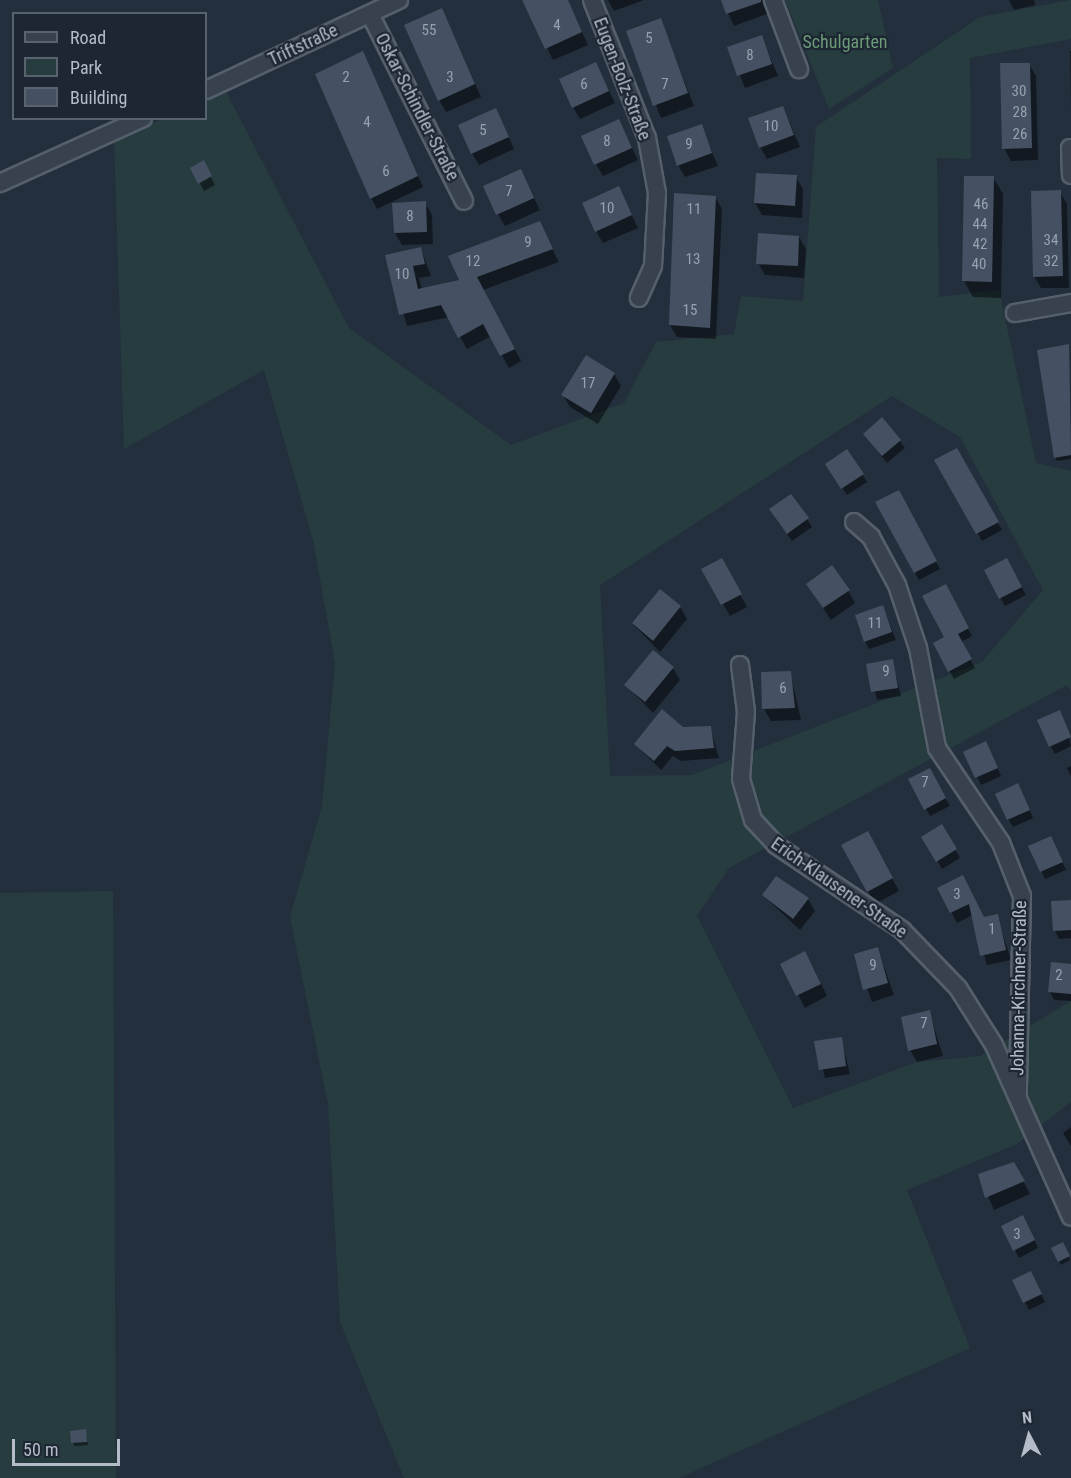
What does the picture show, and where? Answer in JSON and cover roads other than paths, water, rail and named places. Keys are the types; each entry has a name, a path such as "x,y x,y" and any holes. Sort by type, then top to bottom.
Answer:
{"street":[{"name":"Triftstraße","path":"207,90 399,0"},
{"name":"Eugen-Bolz-Straße","path":"592,0 647,138 657,193 653,266 639,298"},
{"path":"774,0 800,69"},
{"name":"Oskar-Schindler-Straße","path":"370,14 464,201"},
{"path":"0,183 139,120"},
{"path":"1070,148 1071,175"},
{"path":"1015,313 1071,303"},
{"name":"Johanna-Kirchner-Straße","path":"854,522 871,537 904,604 938,748 1001,843 1022,896 1018,1101"},
{"name":"Erich-Klausener-Straße","path":"740,665 746,712 741,779 753,820 776,845 902,930 932,959 979,1019 1071,1217"}],"park label":[{"name":"Schulgarten","path":"845,42"}]}
